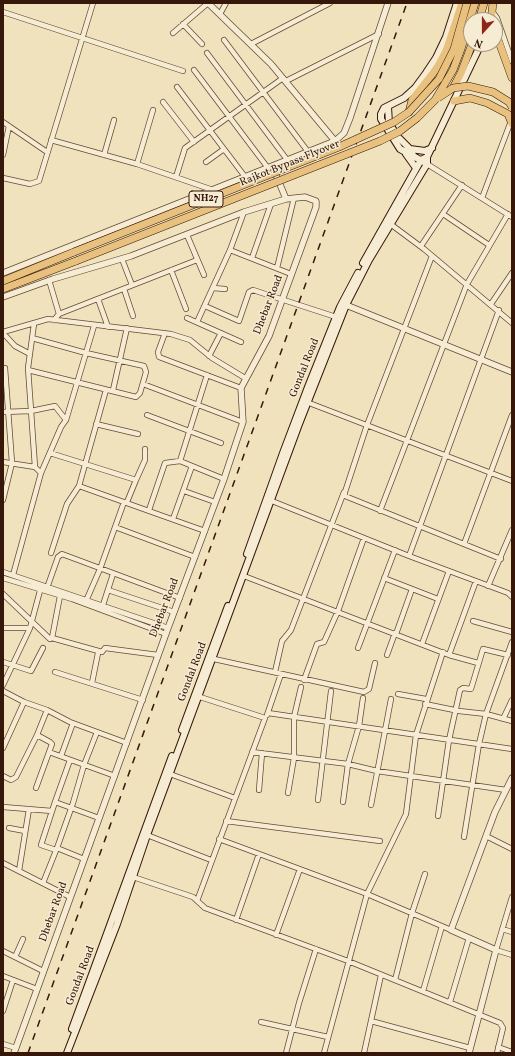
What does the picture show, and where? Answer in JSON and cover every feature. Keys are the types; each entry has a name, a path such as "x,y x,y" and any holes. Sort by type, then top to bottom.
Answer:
{"highway":[{"path":"409,112 412,100 437,68 446,51 462,3"},
{"name":"Rajkot Bypass Flyover","path":"37,263 74,252 370,134 394,122 409,112 430,91 446,66 454,49 467,3"},
{"name":"Rajkot Bypass Flyover","path":"45,272 380,141 400,131 417,118 435,100 453,70 462,49 475,3"},
{"path":"453,88 461,73 469,52"},
{"path":"503,52 512,78"},
{"path":"435,100 453,88 468,86 480,88 500,96 509,102 512,107"},
{"path":"454,101 470,98 487,103 508,114 511,123"},
{"name":"NH27","path":"3,281 24,272 37,263"},
{"path":"11,270 24,272"},
{"name":"NH27","path":"3,289 45,272"}],"main road":[{"path":"425,160 413,155 395,143 381,119 382,110 404,98 415,88 436,58 446,37 457,3"},
{"path":"388,223 432,148 477,52"},
{"path":"408,151 425,151 432,148"},
{"path":"408,151 416,168"},
{"path":"67,1053 131,876 170,774 197,696 214,659 272,501 305,402 345,302 416,168 425,160"},
{"name":"Gondal Road","path":"63,1053 131,876 336,316 345,302"}],"street":[{"path":"3,178 30,184 36,184 39,182 94,3"},
{"path":"173,33 208,3 251,44 284,80 335,142"},
{"path":"220,14 226,3"},
{"path":"251,44 330,3"},
{"path":"3,274 11,270 37,263 270,167 335,142 344,133 348,124 388,3"},
{"path":"3,12 184,71"},
{"path":"183,24 202,44"},
{"path":"176,177 184,150 228,117 284,80 378,34"},
{"path":"503,35 512,61"},
{"path":"224,40 309,153"},
{"path":"208,53 288,161"},
{"path":"194,70 228,117 270,167 286,199"},
{"path":"177,87 246,178"},
{"path":"162,102 194,142"},
{"path":"137,164 153,110"},
{"path":"104,154 114,120"},
{"path":"3,122 47,152"},
{"path":"482,198 511,123"},
{"path":"3,155 9,126"},
{"path":"51,140 137,164 214,190"},
{"path":"206,162 224,149"},
{"path":"380,511 467,284 489,245 510,215 425,160"},
{"path":"421,246 462,185"},
{"path":"277,268 294,198"},
{"name":"Dhebar Road","path":"3,297 49,280 122,259 244,212 286,199 311,198 317,204 266,342 245,378 241,388 243,422 224,479 158,655 15,1051"},
{"path":"252,258 271,204"},
{"path":"197,322 230,250 244,212"},
{"path":"443,214 489,245"},
{"path":"388,223 421,246 499,310 512,323"},
{"path":"187,235 204,275"},
{"path":"230,250 291,274"},
{"path":"275,672 282,641 291,630 304,599 367,425 432,256"},
{"path":"122,259 132,286"},
{"path":"54,320 59,314 197,260"},
{"path":"171,270 186,309"},
{"path":"45,272 49,280 59,314"},
{"path":"491,304 512,273"},
{"path":"213,288 225,289"},
{"path":"124,289 133,316"},
{"path":"205,306 240,321 250,291 283,299 336,316"},
{"path":"98,299 108,327"},
{"path":"345,302 512,372"},
{"path":"409,556 499,310"},
{"path":"187,318 241,342"},
{"path":"30,354 15,346 3,333 48,319 94,326 127,328 165,333 186,338 209,356 245,378"},
{"path":"34,324 28,370 35,467"},
{"path":"12,575 41,473 61,427 66,420 94,326"},
{"path":"114,390 127,328"},
{"path":"165,333 158,352 159,357 241,388"},
{"path":"209,356 221,333"},
{"path":"28,370 106,390 114,390 136,397 143,384 146,372 144,366 86,353 32,338"},
{"path":"3,500 12,463 5,368"},
{"path":"180,461 199,406 207,375"},
{"path":"143,384 243,422"},
{"path":"51,553 67,504 79,486 106,390"},
{"path":"305,402 512,481"},
{"path":"3,412 31,410 54,406 66,420"},
{"path":"147,414 221,443"},
{"path":"464,544 512,415"},
{"path":"96,424 138,434"},
{"path":"85,605 125,502 145,460 145,449"},
{"path":"50,453 136,480"},
{"path":"149,510 166,463 180,461 224,479"},
{"path":"3,462 35,467 41,473"},
{"path":"173,519 192,466"},
{"path":"79,486 205,531"},
{"path":"184,491 215,502"},
{"path":"344,492 345,496 349,498 501,559"},
{"path":"272,501 409,556 508,593 512,597"},
{"path":"115,527 195,557"},
{"path":"488,586 501,559 512,530"},
{"path":"305,680 317,644 324,642 338,611 364,538"},
{"path":"358,648 395,550"},
{"path":"47,589 60,554 180,598"},
{"path":"422,644 449,571"},
{"path":"3,572 47,589 87,599 167,631"},
{"path":"103,605 113,574"},
{"path":"244,576 449,655 478,663"},
{"path":"3,578 41,587"},
{"path":"384,578 438,599"},
{"path":"449,655 476,581"},
{"path":"3,685 30,628 41,587"},
{"path":"47,589 60,596 85,605 167,631"},
{"path":"387,655 412,589"},
{"path":"108,590 174,612"},
{"path":"3,594 51,639 102,652 105,648 158,655"},
{"path":"3,662 11,666 31,671 51,639 60,596"},
{"path":"473,621 512,632"},
{"path":"3,628 30,628"},
{"path":"464,837 479,744 486,714 512,642"},
{"path":"438,816 442,780 460,690 462,688 471,689 483,648 508,655"},
{"path":"324,1053 367,894 406,814 416,735 443,652"},
{"path":"92,683 98,653"},
{"path":"214,659 364,692 369,688 375,663"},
{"path":"55,672 143,700"},
{"path":"197,901 234,798 268,713 281,674"},
{"path":"288,793 294,758 294,717 301,687"},
{"path":"3,691 24,702 47,710 73,723 127,743"},
{"path":"318,800 326,722 331,691"},
{"path":"398,694 457,710 486,714 512,721"},
{"path":"197,696 266,718"},
{"path":"342,802 348,764 359,726 363,698"},
{"path":"371,805 391,699"},
{"path":"503,719 512,700"},
{"path":"3,748 24,702"},
{"path":"3,776 11,780 16,777 37,735 47,710"},
{"path":"268,713 512,750"},
{"path":"61,756 73,723"},
{"path":"43,883 72,808 84,765 97,732"},
{"path":"36,788 52,744 37,735"},
{"path":"49,752 114,776"},
{"path":"252,752 348,764 377,771 509,789"},
{"path":"259,790 262,753"},
{"path":"70,760 41,845 84,859"},
{"path":"170,774 234,798"},
{"path":"451,930 495,812 509,789 512,778"},
{"path":"55,802 99,818"},
{"path":"3,807 52,811"},
{"path":"19,871 29,809"},
{"path":"226,821 380,841"},
{"path":"9,828 25,830"},
{"path":"147,835 211,860"},
{"path":"486,836 512,849"},
{"path":"219,839 367,894 496,950 512,955"},
{"path":"236,920 259,854"},
{"path":"3,863 70,897"},
{"path":"276,935 300,869"},
{"path":"395,980 412,913 425,874"},
{"path":"131,876 193,897 206,908 381,974 479,1014 502,1025 497,1053"},
{"path":"371,1021 470,1050 496,950 512,900"},
{"path":"423,992 442,926"},
{"path":"502,929 512,932"},
{"path":"450,1002 469,938"},
{"path":"15,957 23,939"},
{"path":"286,1053 299,1002 316,949"},
{"path":"3,951 43,971"},
{"path":"364,1053 381,974"},
{"path":"3,976 37,989"},
{"path":"3,1011 13,980"},
{"path":"261,1022 328,1037"},
{"path":"3,1044 15,1051"},
{"path":"498,1047 512,1052"}],"railway":[{"path":"28,1053 407,3"}]}
